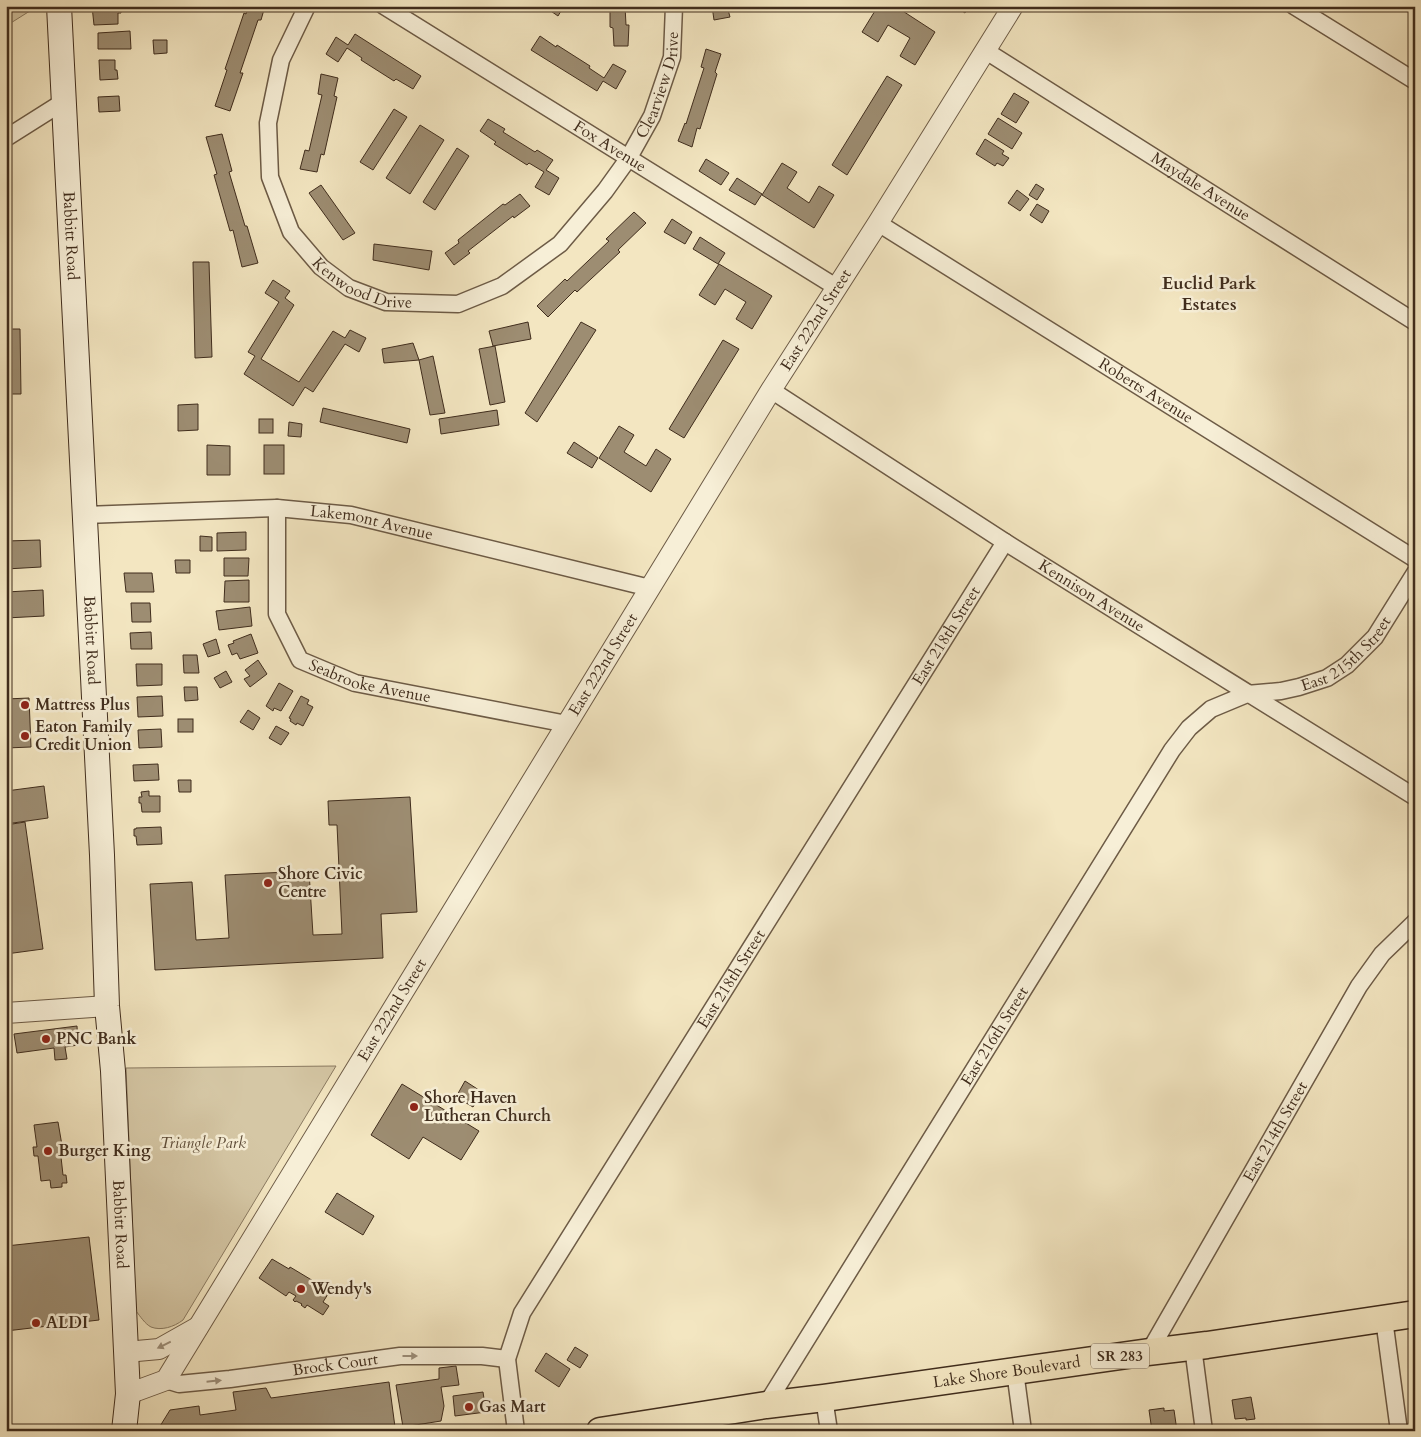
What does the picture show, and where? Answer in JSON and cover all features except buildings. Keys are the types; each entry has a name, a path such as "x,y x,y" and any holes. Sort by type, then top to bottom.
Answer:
{"main road":[{"name":"Babbitt Road","path":"59,6 102,855 107,1006 113,1080 128,1394"},
{"name":"Lake Shore Boulevard","path":"616,1430 766,1405 1193,1347 1415,1314"},
{"path":"124,1431 128,1394"}],"street":[{"name":"Kenwood Drive","path":"307,6 281,60 268,122 270,177 291,232 320,267 349,288 386,302 458,304 502,286 560,244 605,191 628,159"},
{"name":"Fox Avenue","path":"384,6 836,287"},
{"name":"Clearview Drive","path":"628,159 652,116 672,57 674,6"},
{"name":"East 222nd Street","path":"166,1380 771,390 1013,6"},
{"path":"1294,6 1415,81"},
{"name":"Maydale Avenue","path":"986,51 1415,322"},
{"path":"6,138 64,102"},
{"name":"Roberts Avenue","path":"878,223 1415,558"},
{"name":"Kennison Avenue","path":"771,390 1004,542 1415,797"},
{"name":"Lakemont Avenue","path":"85,516 277,508 351,515 650,588"},
{"name":"Seabrooke Avenue","path":"277,508 277,614 300,660 355,683 567,724"},
{"name":"East 218th Street","path":"516,1431 507,1359 522,1313 1004,542"},
{"name":"East 215th Street","path":"1248,694 1281,691 1299,687 1327,678 1348,665 1375,637 1415,573"},
{"name":"East 216th Street","path":"766,1405 1172,750 1189,728 1212,709 1248,694"},
{"name":"East 214th Street","path":"1149,1352 1359,986 1382,954 1415,922"},
{"path":"6,1013 107,1006"},
{"path":"1384,1319 1399,1431"},
{"name":"East 222nd Street","path":"126,1352 159,1349 199,1326"},
{"path":"1193,1347 1204,1431"},
{"name":"Brock Court","path":"166,1380 179,1384 213,1381 400,1356 482,1356 507,1359"},
{"path":"1015,1371 1023,1431"},
{"path":"128,1394 166,1380"},
{"path":"824,1398 829,1431"}],"green space":[{"path":"6,6 33,6 33,9 6,26"},
{"name":"Triangle Park","path":"336,1066 183,1320 176,1325 163,1328 149,1326 136,1311 126,1068"}],"place":[{"name":"Mattress Plus","path":"25,705"},
{"name":"Eaton Family Credit Union","path":"25,736"},
{"name":"Shore Civic Centre","path":"268,883"},
{"name":"PNC Bank","path":"46,1039"},
{"name":"Shore Haven Lutheran Church","path":"414,1107"},
{"name":"Burger King","path":"48,1151"},
{"name":"Wendy's","path":"301,1289"},
{"name":"ALDI","path":"36,1323"},
{"name":"Gas Mart","path":"469,1407"}],"district":[{"name":"Euclid Park Estates","path":"1209,293"}]}
